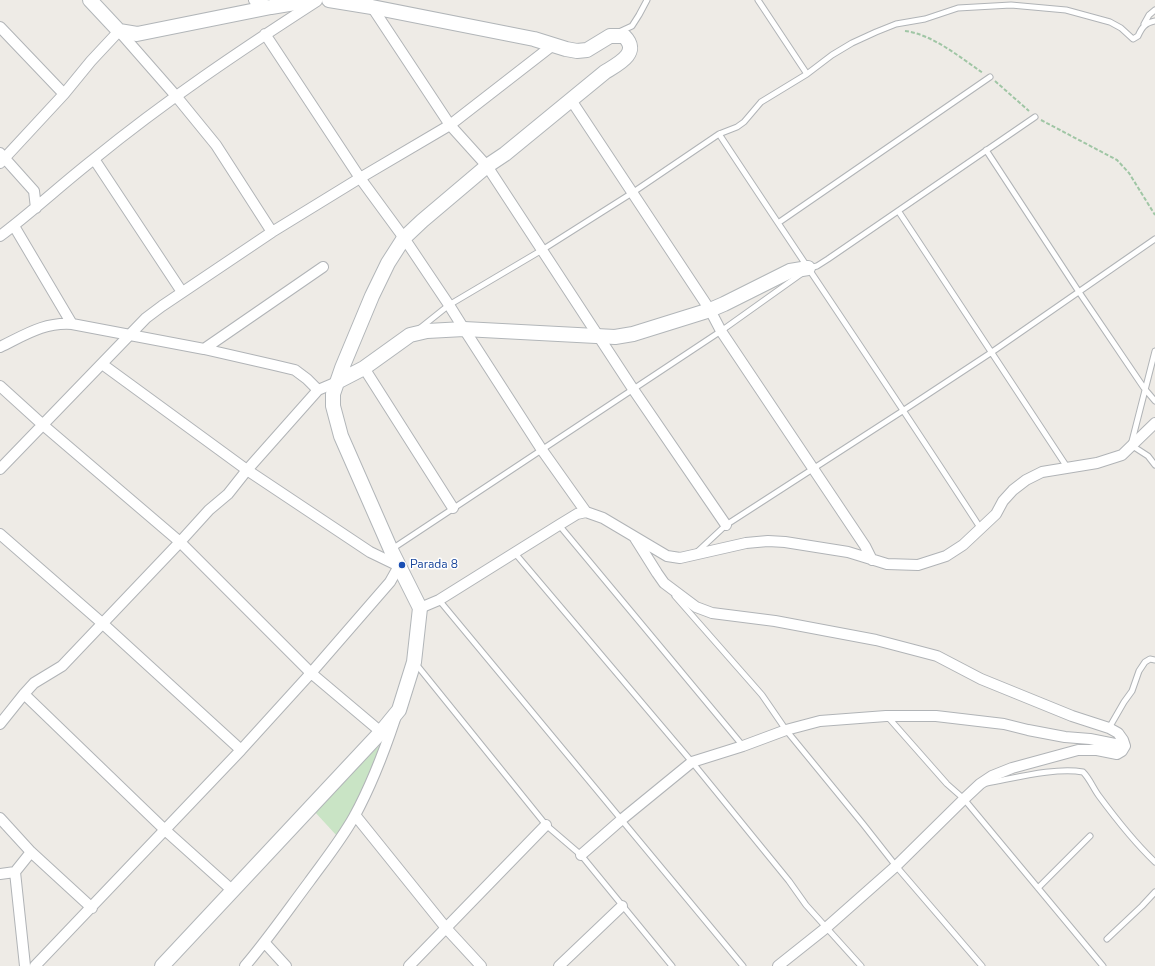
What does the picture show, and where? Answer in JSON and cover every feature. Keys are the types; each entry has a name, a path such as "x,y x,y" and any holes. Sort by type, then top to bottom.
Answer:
{"street":[{"path":"90,0 176,96 216,146 272,232"},
{"path":"254,0 271,7"},
{"path":"119,31 137,34 313,0"},
{"path":"0,236 94,159 176,96 265,34 319,0"},
{"path":"245,966 265,942 343,836 355,815 383,752 399,710 414,662 420,608 391,550 341,436 333,406 333,394 337,382 372,296 388,263 404,238 422,220 605,72 620,63 630,52 630,45 624,36 610,36 587,50 577,51 534,39 329,0"},
{"path":"372,7 450,125 488,166 633,389 726,525"},
{"path":"0,27 64,94"},
{"path":"36,208 34,191 1,158 64,94 91,61 119,31"},
{"path":"265,34 360,178 404,238 449,305 542,450 586,512"},
{"path":"0,469 146,318 272,232 450,125 554,45"},
{"path":"571,100 710,310 721,331 865,546 872,560"},
{"path":"94,159 182,292"},
{"path":"14,226 72,324"},
{"path":"204,349 323,267"},
{"path":"0,724 34,683 62,666 209,510 228,494 247,470 318,390 364,368 410,335 427,331 464,330 599,337 615,337 633,334 710,310 790,271 808,268"},
{"path":"0,347 47,325 60,323 72,324 204,349 295,370 307,378 318,390"},
{"path":"102,364 247,470 370,552 399,566"},
{"path":"364,368 453,508"},
{"path":"0,386 43,425 180,542 311,673 381,732"},
{"path":"420,608 439,600 577,514 586,512 603,518 667,556 680,558 740,545 768,541 785,542 848,552 888,564 905,566 930,562 946,556 963,545 996,514 1003,501 1013,490 1026,480 1042,472 1110,459 1122,455 1131,444 1155,423"},
{"path":"0,534 102,623 241,750"},
{"path":"635,538 656,573 664,583 696,607 712,613 775,621 876,640 936,656 981,679 1072,716 1109,728 1118,733 1124,740 1125,746 1122,751 1117,754 1097,750 1078,750 1012,768 992,776 980,784 896,866 827,927 778,966"},
{"path":"35,966 92,908 241,750 311,673 390,582 399,566"},
{"path":"24,694 165,830 233,891"},
{"path":"162,966 381,732 399,710"},
{"path":"581,855 692,762 743,746 786,730 820,721 886,716 936,716 1004,724 1065,737 1090,739 1125,746"},
{"path":"355,815 446,928 481,966"},
{"path":"0,818 31,852 92,908"},
{"path":"408,966 546,825"},
{"path":"0,874 15,872 31,852"},
{"path":"15,872 25,966"},
{"path":"559,966 622,906"},
{"path":"265,942 286,966"}],"lane":[{"path":"610,36 632,26 640,15 647,0"},
{"path":"758,0 807,74"},
{"path":"410,335 449,305 542,250 632,193 719,134 737,127 744,122 761,102 807,74 838,51 876,32 896,24 925,19 958,8 1011,5 1066,10 1110,22 1121,28 1133,39 1138,36 1149,16 1155,10"},
{"path":"1142,27 1149,22 1155,21"},
{"path":"778,223 990,77"},
{"path":"391,550 721,331 808,268 817,266 899,212 1035,117"},
{"path":"719,134 904,410 981,529"},
{"path":"986,150 1079,292 1144,388 1155,401"},
{"path":"899,212 1066,467"},
{"path":"693,556 705,543 726,525 992,352 1155,239"},
{"path":"1155,351 1144,388 1142,403 1131,444 1148,456 1155,465"},
{"path":"559,525 743,746"},
{"path":"514,552 692,762 806,904 861,966"},
{"path":"664,583 762,695 786,730 896,866 982,966"},
{"path":"439,600 743,966"},
{"path":"1109,728 1132,691 1139,671 1145,662 1150,659 1155,660"},
{"path":"414,662 546,825 581,855 672,966"},
{"path":"886,716 947,784 964,799 1103,966"},
{"path":"980,784 1039,774 1067,771 1083,772 1088,777 1097,793 1138,846 1155,862"},
{"path":"1038,888 1090,836"},
{"path":"1107,939 1155,892"}],"path":[{"path":"899,31 921,34 939,44 990,77 1035,117 1117,160 1129,173 1155,215"}],"green space":[{"path":"382,743 355,806 337,836 314,811"}],"place":[{"name":"Parada 8","path":"402,565"}]}
